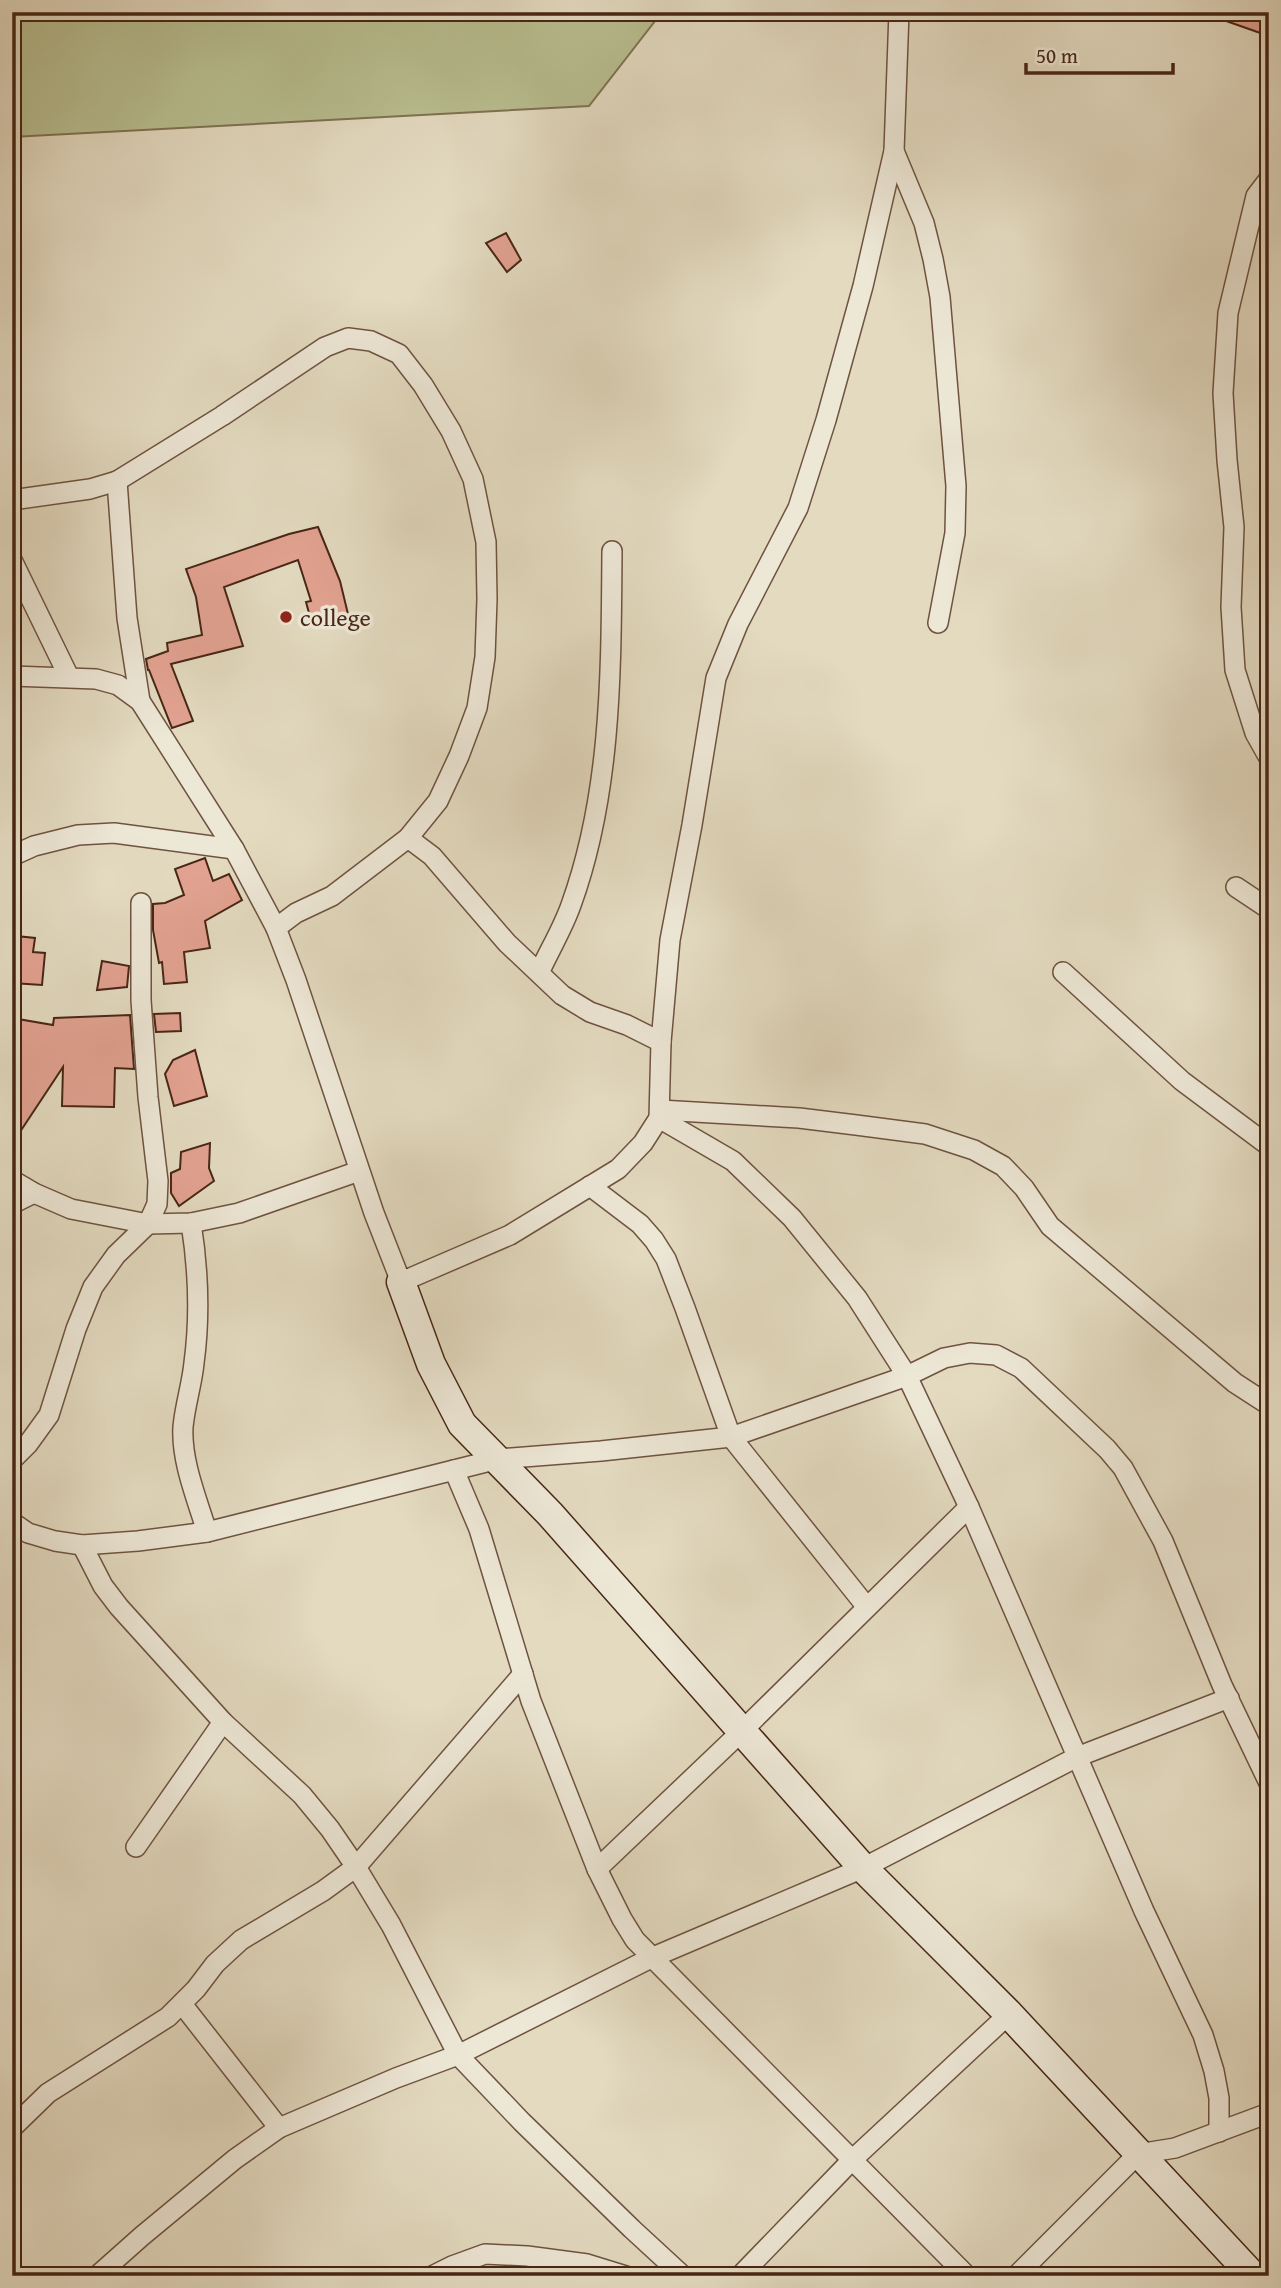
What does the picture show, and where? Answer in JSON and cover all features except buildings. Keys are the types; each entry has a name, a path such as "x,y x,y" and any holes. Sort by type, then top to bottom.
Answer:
{"street":[{"path":"401,1282 510,1235 618,1169 643,1143 659,1114 661,1042 670,940 716,678 738,624 798,508 826,420 863,286 894,151 900,12"},
{"path":"894,151 924,223 940,298 956,486 955,533 938,623"},
{"path":"1269,179 1256,196 1228,313 1223,393 1234,527 1231,607 1235,670 1255,733 1269,758"},
{"path":"12,500 90,489 117,481 326,347 348,338 371,341 399,354 423,385 451,431 473,479 486,542 485,657 477,708 459,756 438,800 408,838 332,896 296,913 276,928"},
{"path":"117,481 127,618 140,701"},
{"path":"539,973 570,908 584,867 593,826 609,705 612,551"},
{"path":"12,560 69,677"},
{"path":"12,676 96,679 118,685 140,701 233,849 276,928 296,980 359,1171 431,1364 462,1424 550,1514 863,1868 1009,2014 1253,2276"},
{"path":"12,856 34,846 78,835 114,833 233,849"},
{"path":"408,838 432,856 507,943 562,995 590,1012 627,1025 661,1042"},
{"path":"1236,887 1269,909"},
{"path":"12,1460 29,1444 49,1415 76,1329 93,1287 116,1255 148,1224 157,1204 158,1181 148,1097 141,1000 141,903"},
{"path":"1063,972 1182,1081 1269,1146"},
{"path":"659,1114 733,1161 792,1218 857,1298 907,1376 969,1507 1144,1911 1203,2035 1219,2098 1219,2132"},
{"path":"659,1114 799,1118 925,1134 974,1150 1003,1166 1024,1188 1050,1226 1235,1382 1269,1405"},
{"path":"12,1180 71,1209 148,1224 191,1223 239,1213 359,1171"},
{"path":"590,1186 640,1224 654,1240 666,1259 731,1437 866,1606"},
{"path":"12,1204 34,1193"},
{"path":"191,1223 197,1271 197,1327 195,1361 183,1428 194,1492 207,1532"},
{"path":"12,1545 20,1527 55,1541 82,1545 138,1541 207,1532 498,1459 731,1437 907,1376 944,1358 970,1353 996,1355 1021,1368 1107,1449 1123,1468 1163,1541 1228,1698 1269,1783"},
{"path":"454,1470 479,1529 523,1674 597,1869 635,1940 967,2276"},
{"path":"597,1869 742,1731 969,1507"},
{"path":"82,1545 103,1586 119,1607 223,1722 302,1795 330,1829 391,1925 458,2055 522,2122 684,2276"},
{"path":"12,2128 48,2093 153,2027 182,2004 215,1964 241,1940 323,1891 356,1867 523,1674"},
{"path":"97,2276 235,2159 279,2128 396,2078 458,2055 651,1958 863,1868 1077,1757 1228,1698"},
{"path":"136,1847 223,1722"},
{"path":"182,2004 279,2128"},
{"path":"740,2276 852,2160 1009,2014"},
{"path":"1016,2276 1138,2154 1175,2148 1269,2113"},
{"path":"432,2276 485,2254 527,2256 587,2264 626,2276"}],"green space":[{"path":"12,12 662,12 589,106 12,137"}],"place":[{"name":"college","path":"286,617"}]}
